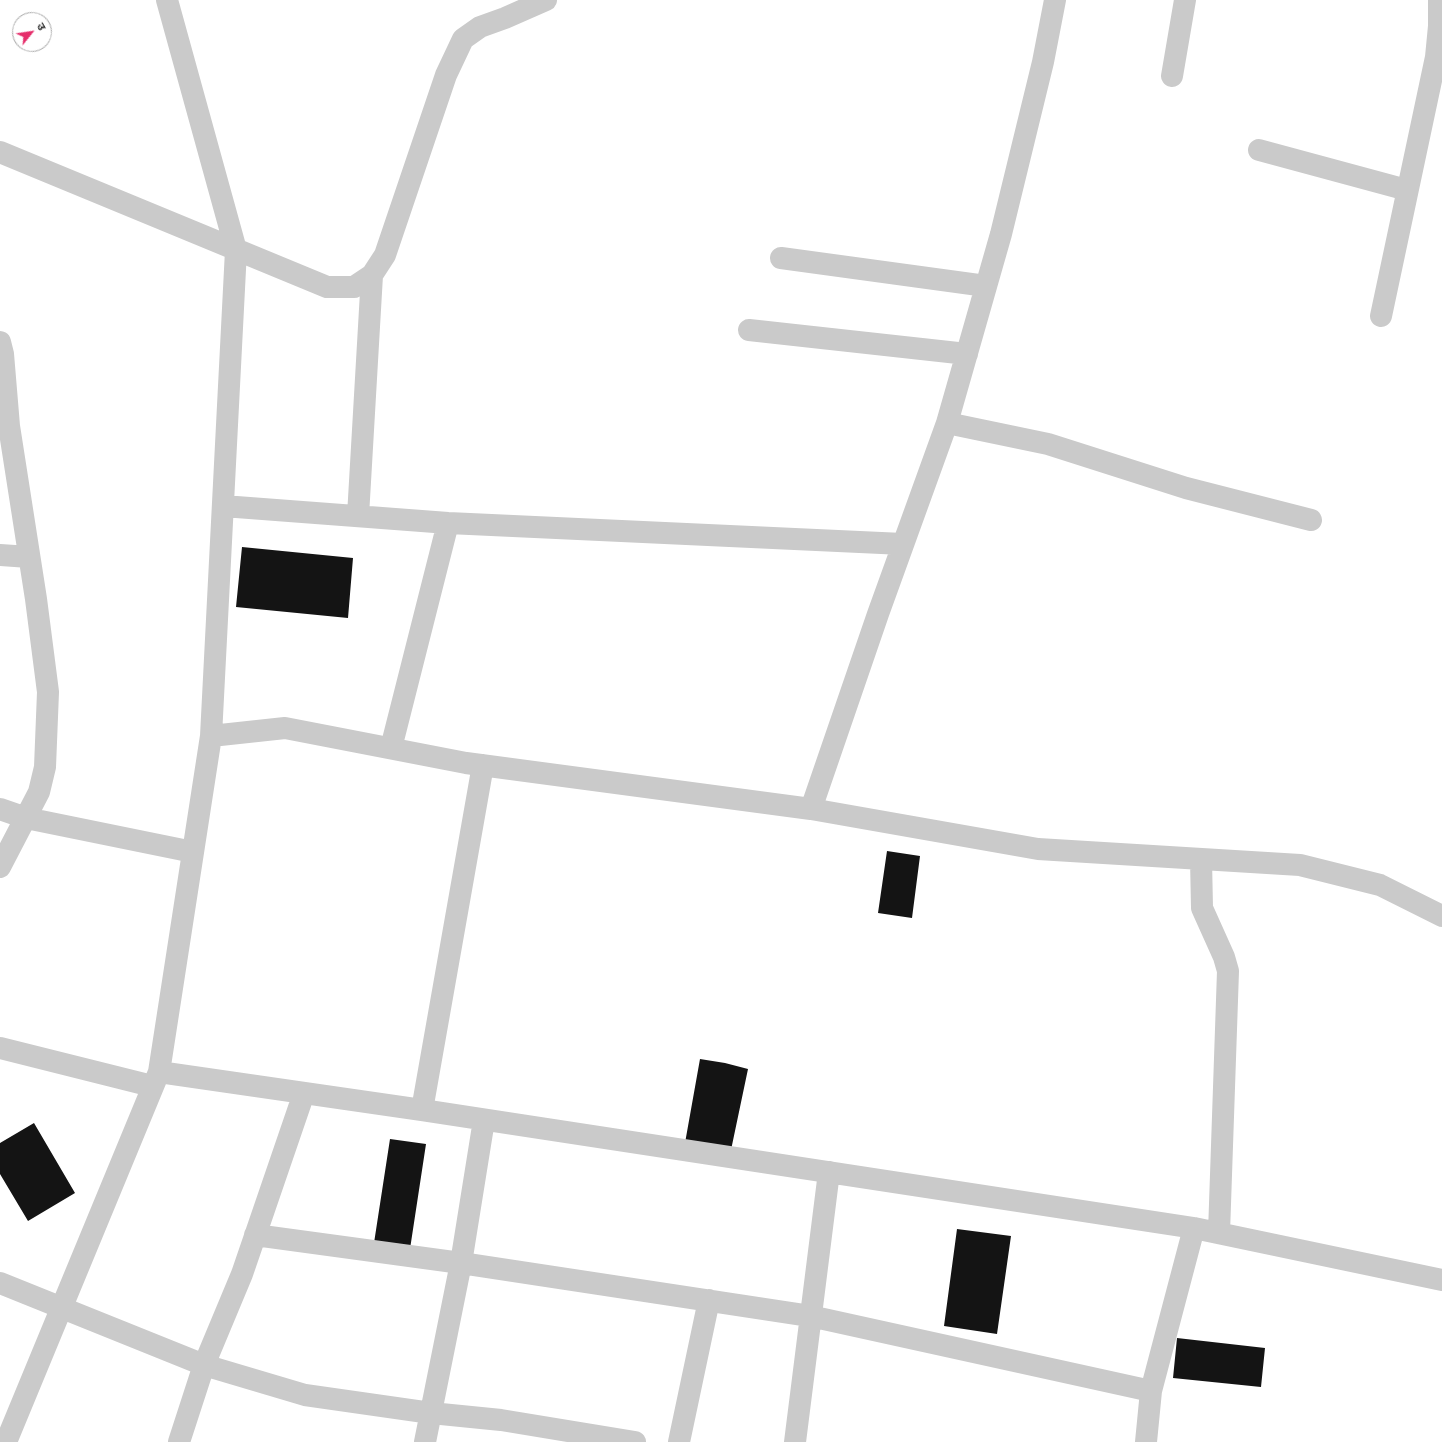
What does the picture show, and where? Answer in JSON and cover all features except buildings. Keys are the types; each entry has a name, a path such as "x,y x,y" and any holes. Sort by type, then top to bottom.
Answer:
{"street":[{"path":"6,1442 156,1079 211,736 236,250 167,0"},
{"path":"0,152 327,287 354,287 372,275 385,256 446,75 463,39 480,27 506,18 546,0"},
{"path":"811,809 878,614 947,423 1001,234 1042,62 1054,0"},
{"path":"1172,76 1185,0"},
{"path":"1381,316 1436,57 1439,26 1439,0"},
{"path":"1258,150 1407,190"},
{"path":"781,258 986,286"},
{"path":"358,516 372,275"},
{"path":"749,330 967,354"},
{"path":"0,342 3,354 9,426 48,692 45,767 39,792 0,867"},
{"path":"947,423 1048,444 1186,488 1311,520"},
{"path":"223,506 448,523 903,544"},
{"path":"391,748 448,523"},
{"path":"0,555 29,557"},
{"path":"211,736 285,728 466,763 811,809 1038,849 1300,865 1380,886 1442,916"},
{"path":"422,1110 483,765"},
{"path":"0,809 26,818 193,852"},
{"path":"1201,859 1202,908 1224,957 1228,972 1219,1233"},
{"path":"0,1048 156,1079 304,1093 1194,1228 1442,1280"},
{"path":"179,1442 204,1365 242,1274 304,1093"},
{"path":"425,1442 461,1263 484,1120"},
{"path":"795,1442 829,1172"},
{"path":"1146,1442 1151,1391 1194,1228"},
{"path":"255,1235 461,1263 810,1316 1151,1391"},
{"path":"0,1283 204,1365 305,1395 430,1413 502,1420 635,1442"},
{"path":"679,1442 709,1300"}]}
